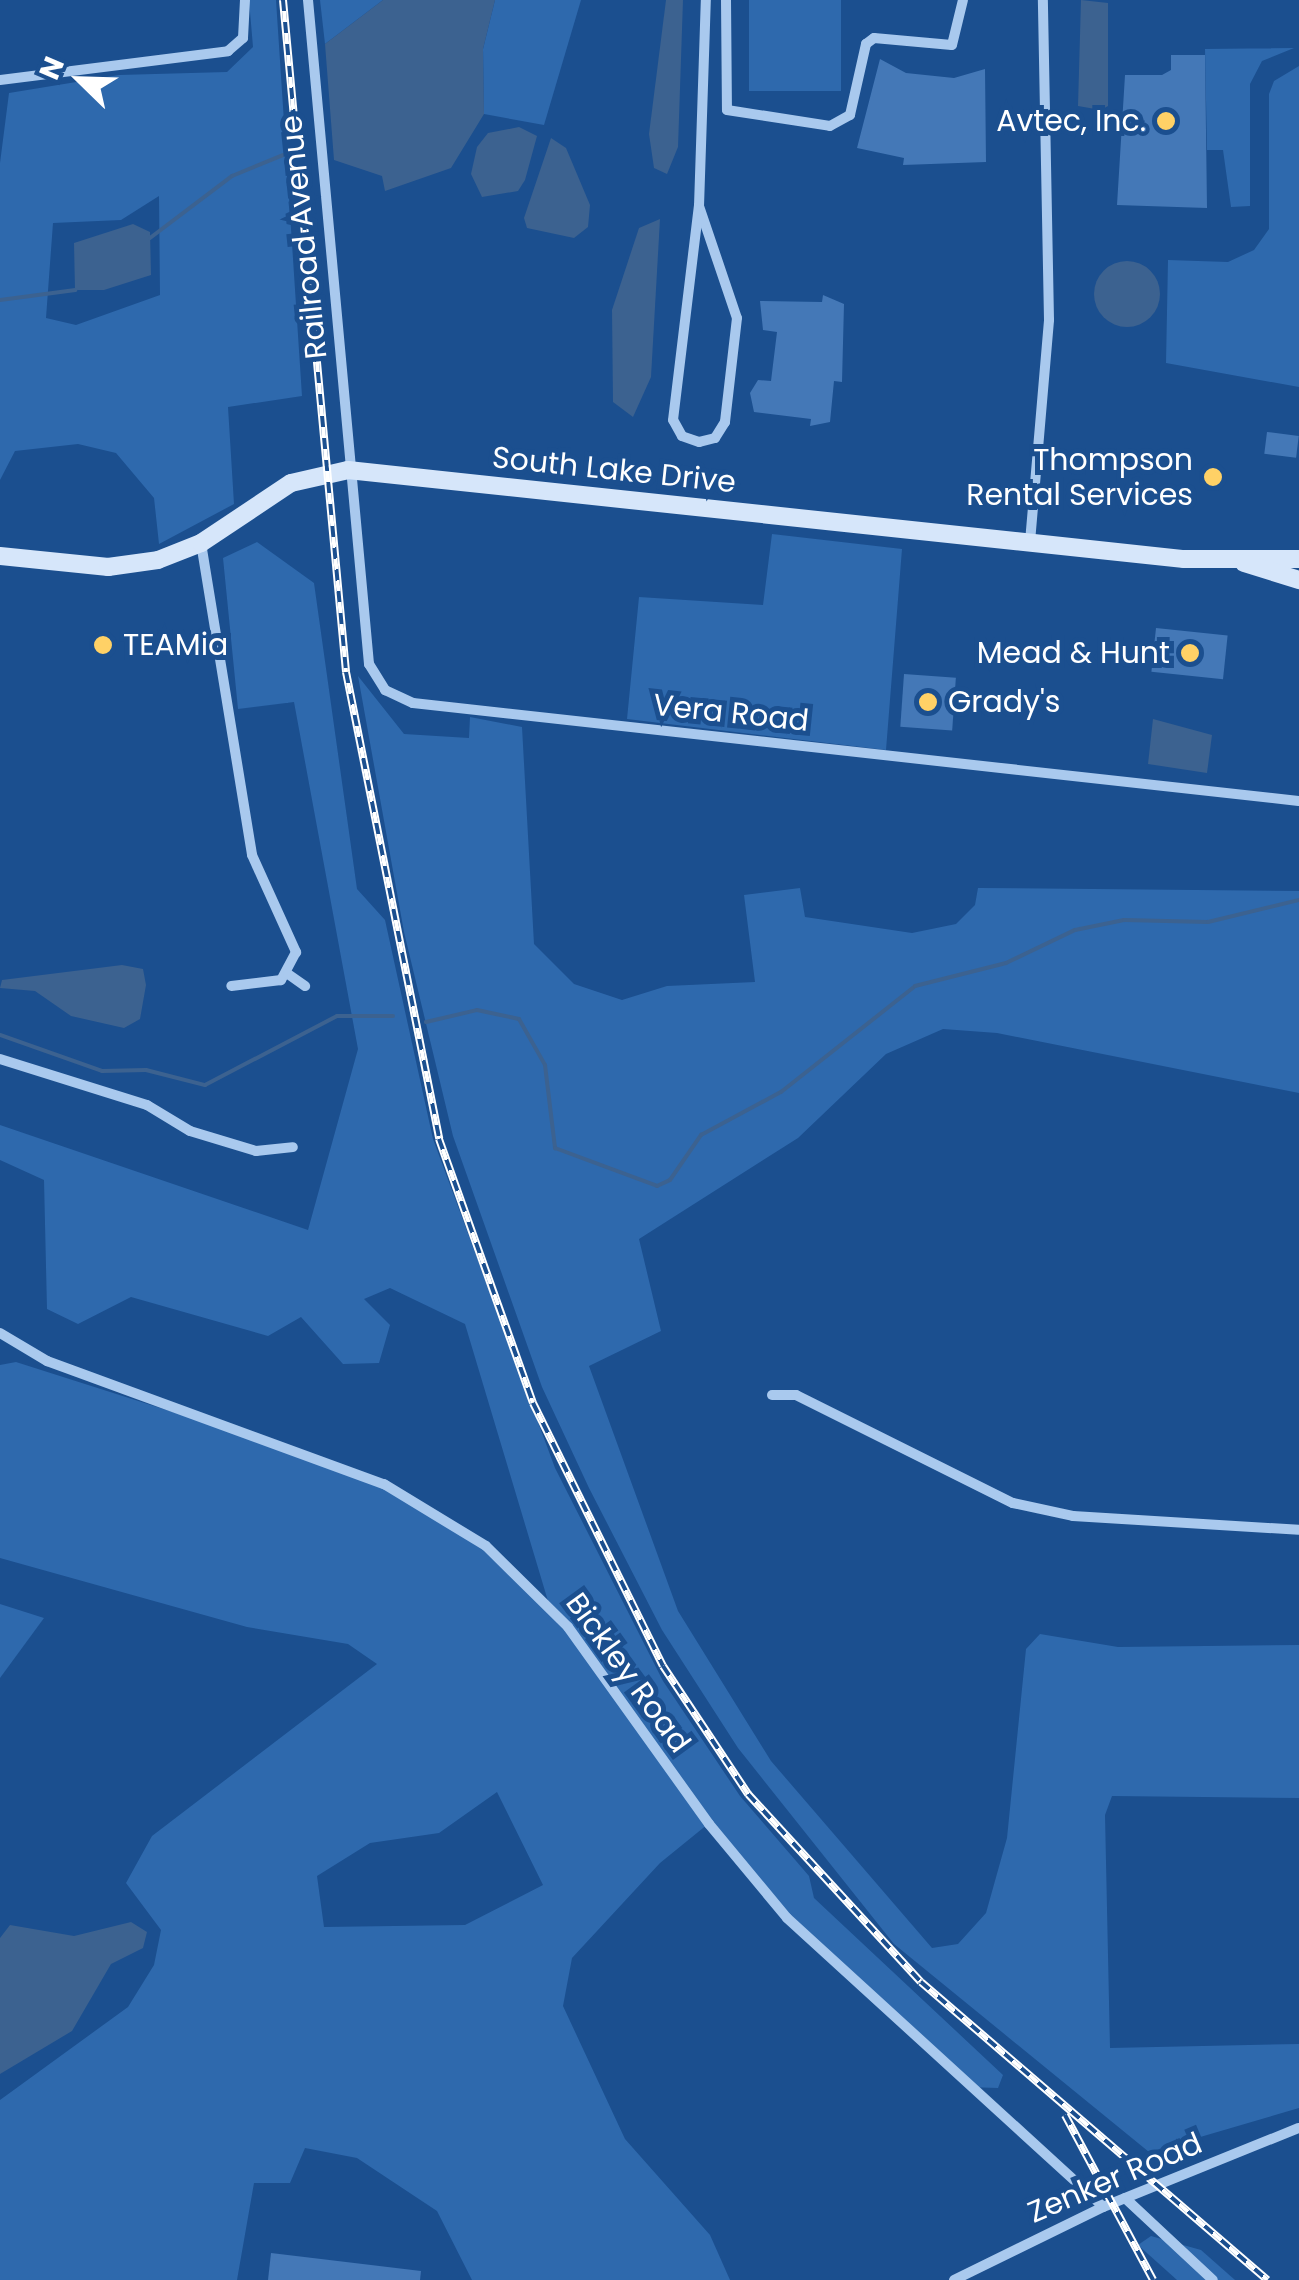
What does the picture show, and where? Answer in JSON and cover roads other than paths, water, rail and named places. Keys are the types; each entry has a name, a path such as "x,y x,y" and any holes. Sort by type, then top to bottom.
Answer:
{"main road":[{"name":"South Lake Drive","path":"0,556 108,567 158,560 201,543 291,482 348,470 1244,563 1299,580"},
{"name":"South Lake Drive","path":"1244,563 1273,555 1299,559"}],"street":[{"path":"0,80 223,52 239,44 245,0"},
{"name":"Railroad Avenue","path":"308,0 340,306 348,470"},
{"path":"699,206 736,318 725,422 715,438 698,442 682,436 673,420 699,206 706,0"},
{"path":"726,0 728,110 830,126 850,116 866,44 874,38 952,45 963,0"},
{"path":"1030,542 1050,320 1043,0"},
{"name":"Vera Road","path":"348,470 371,673 413,703 1299,801"},
{"path":"201,543 252,856 295,944 288,974 271,984 231,986"},
{"path":"288,974 305,986"},
{"path":"0,1058 147,1105 190,1131 240,1146 293,1147"},
{"name":"Bickley Road","path":"0,1333 47,1361 384,1484 486,1546 568,1627 708,1824 798,1929 1103,2208"},
{"path":"772,1395 796,1394 1025,1506 1299,1530"},
{"name":"Zenker Road","path":"954,2280 1124,2198 1299,2128"},
{"path":"1124,2198 1213,2280"}],"waterway":[{"path":"150,238 232,176 283,155"},
{"path":"0,300 75,290"},
{"path":"426,1022 477,1010 519,1019 545,1065 555,1148 657,1186 670,1180 701,1135 781,1092 915,986 1006,963 1075,930 1124,920 1208,922 1299,900"},
{"path":"0,1035 102,1071 146,1070 205,1085 337,1016 393,1016"}],"railway":[{"path":"283,0 346,672 439,1139 533,1403 663,1666 748,1794 921,1982 1268,2280"},
{"path":"1065,2115 1153,2280"}],"place":[{"name":"Avtec, Inc.","path":"1166,121"},
{"name":"Thompson Rental Services","path":"1213,477"},
{"name":"TEAMia","path":"103,645"},
{"name":"Mead & Hunt","path":"1190,653"},
{"name":"Grady's","path":"928,702"}]}
